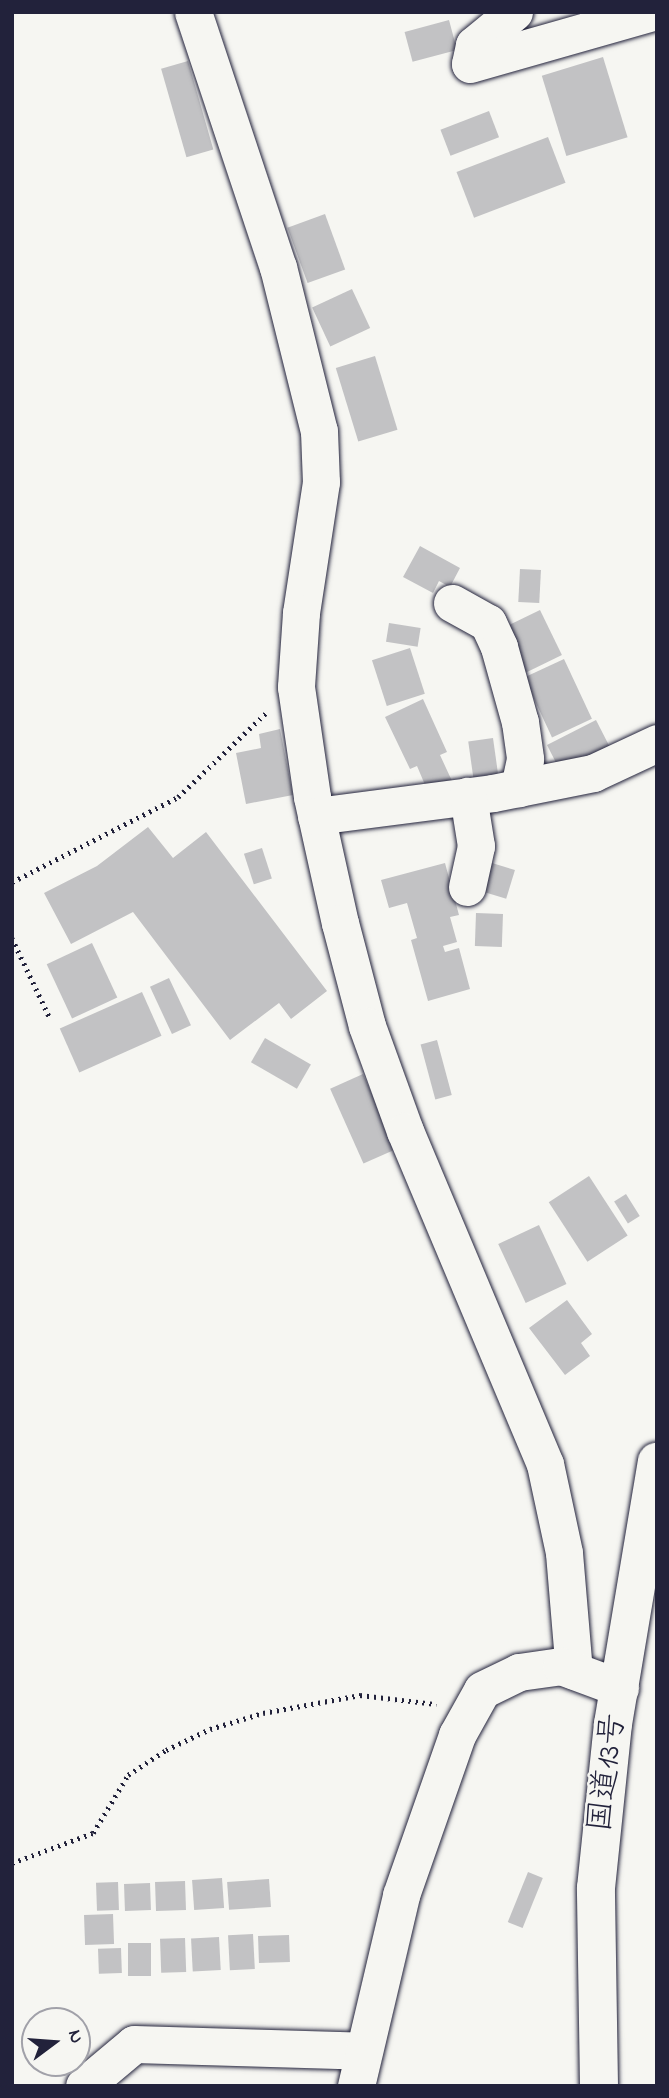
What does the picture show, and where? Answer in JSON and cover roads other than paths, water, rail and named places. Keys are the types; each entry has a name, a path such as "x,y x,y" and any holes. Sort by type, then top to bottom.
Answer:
{"highway":[{"name":"国道13号","path":"599,2086 596,1888 620,1688 657,1462"}],"street":[{"path":"193,12 278,267 319,431 321,482 301,613 298,698 316,816 367,1026 405,1131 545,1464 564,1553 574,1671"},
{"path":"514,12 474,45 470,64 652,12"},
{"path":"452,603 488,623 499,648 520,722 525,759 519,788"},
{"path":"316,816 519,788 608,768 657,743"},
{"path":"467,887 475,846 468,796"},
{"path":"356,2086 401,1895 457,1735 481,1690 519,1672 561,1667 620,1688"},
{"path":"84,2086 134,2044 364,2051"}]}
